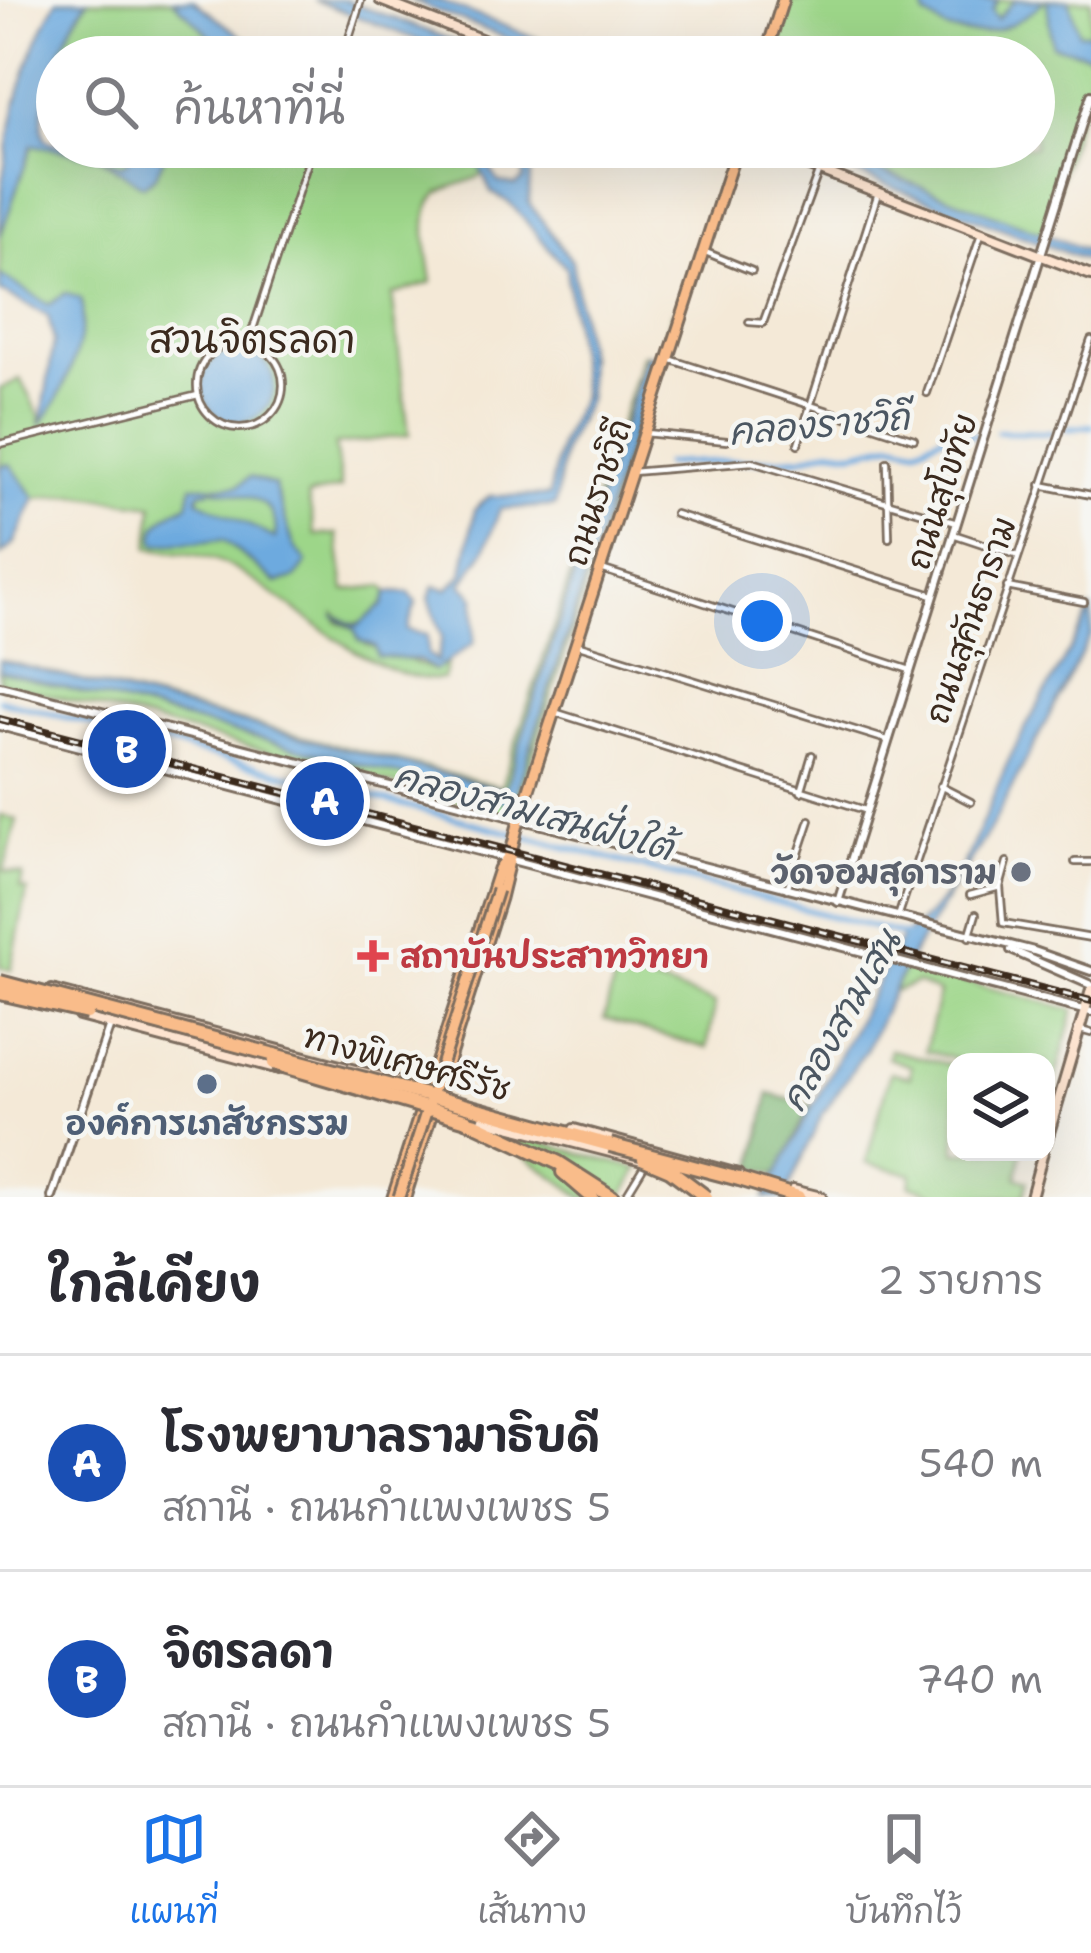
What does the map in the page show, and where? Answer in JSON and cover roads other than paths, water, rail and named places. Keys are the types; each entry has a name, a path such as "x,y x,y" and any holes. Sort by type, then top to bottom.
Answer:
{"highway":[{"name":"ทางพิเศษศรีรัช","path":"0,979 796,1193"},
{"name":"ทางพิเศษศรีรัช","path":"0,994 409,1100 533,1150"},
{"path":"610,1145 670,1170 706,1197"},
{"path":"533,1150 592,1197"},
{"path":"533,1150 611,1197"}],"main road":[{"path":"380,0 473,36"},
{"path":"772,36 784,0"},
{"name":"ถนนราชวิถี","path":"433,1092 434,1066 514,839 730,168"},
{"path":"814,168 1091,275"},
{"path":"399,1196 507,859"},
{"name":"ถนนราชวิถี","path":"399,1196 433,1092 447,1069 507,859"},
{"path":"0,979 821,1197"},
{"path":"1055,1109 1091,987"},
{"path":"0,994 646,1161 742,1175"},
{"path":"250,1061 255,1043"},
{"path":"292,1053 345,1085"},
{"path":"434,1066 447,1069"},
{"path":"1031,1197 1041,1161"}],"street":[{"path":"350,36 361,2"},
{"name":"ถนนสุโขทัย","path":"838,902 1091,95"},
{"path":"248,344 306,168"},
{"path":"748,322 763,323 819,170"},
{"path":"798,444 878,193"},
{"path":"927,393 981,234"},
{"path":"703,251 752,271"},
{"name":"ถนนสุคันธาราม","path":"901,918 940,786 1091,340"},
{"path":"230,344 248,344 271,356 281,375 281,398 269,417 250,428 227,427 208,415 198,395 199,373 211,354 230,344"},
{"path":"669,358 914,439"},
{"path":"0,444 198,395"},
{"path":"645,433 727,441"},
{"path":"887,462 889,538"},
{"path":"632,472 752,463 956,523"},
{"path":"1041,485 1091,495"},
{"path":"675,514 933,596"},
{"path":"953,534 1018,556"},
{"path":"600,569 910,670"},
{"path":"1007,587 1084,602"},
{"path":"576,644 887,740"},
{"path":"0,686 1091,967"},
{"path":"554,712 865,810"},
{"path":"0,726 1087,1011"},
{"path":"801,792 812,755"},
{"path":"940,786 971,802"},
{"path":"787,889 810,820"},
{"path":"1007,862 1000,887 1003,923 1091,938"},
{"path":"1075,862 1091,862"},
{"path":"970,895 1000,887"},
{"path":"969,937 976,914"},
{"path":"1003,946 1091,987"},
{"path":"52,1197 110,1025"},
{"path":"1077,1029 1091,1033"},
{"path":"625,1197 646,1161"}],"water":[{"path":"57,0 88,0 67,36 40,36"},
{"path":"173,0 193,0 241,36 210,36"},
{"path":"314,0 345,0 440,36 407,36"},
{"path":"410,0 437,0 530,36 502,36"},
{"path":"998,0 992,11 997,19 1015,0 1045,0 1013,23 976,34 949,30 925,16 924,4"},
{"path":"1047,0 1069,0 1079,33 1091,33 1091,55 1055,46 1055,36 1051,36"},
{"path":"36,44 36,146 32,145 0,237 7,146"},
{"path":"116,168 159,168 143,186"},
{"path":"480,168 490,168 498,182 515,185 523,180 523,168 530,168 529,203 572,261 587,357 588,399 564,449 555,506 500,509 484,552 462,584 475,597 474,643 435,670 419,660 377,656 375,646 359,640 354,629 333,615 357,626 383,605 388,592 409,593 416,603 407,630 427,635 428,654 437,661 442,637 429,598 434,586 448,589 463,574 475,509 490,496 549,496 560,443 582,396 566,268 510,203 491,192"},
{"path":"842,168 873,168 1091,252 1091,262"},
{"path":"0,275 49,305 65,293 81,299 81,330 72,365 41,425 54,341 48,316 0,291"},
{"path":"238,350 264,360 274,386 264,412 238,422 212,412 202,386 212,360"},
{"path":"647,354 656,357 514,798 504,802 0,671 0,660 505,790"},
{"path":"10,464 35,498 14,544 0,556 0,466"},
{"path":"250,477 274,485 294,546 307,562 296,578 276,583 224,540 156,544 159,524 188,504 192,486 238,486","holes":["213,489 266,506 276,525 275,538 198,500 199,493"]},
{"path":"1091,608 1091,635 992,826 905,966 867,1048 821,1117 785,1197 765,1197 902,936 939,903 966,859 1007,764"}],"waterway":[{"name":"คลองราชวิถี","path":"1067,429 1091,426"},
{"name":"คลองราชวิถี","path":"998,432 1051,433"},
{"name":"คลองราชวิถี","path":"665,464 801,458 830,449 853,452 894,443 916,448 948,433 975,435"},
{"name":"คลองสามเสนฝั่งใต้","path":"0,700 911,937"}],"railway":[{"path":"0,719 1091,1001"}],"place":[{"name":"จิตรลดา","path":"127,749"},
{"name":"โรงพยาบาลรามาธิบดี","path":"325,801"},
{"name":"วัดจอมสุดาราม","path":"1021,872"},
{"name":"สถาบันประสาทวิทยา","path":"373,956"},
{"name":"องค์การเภสัชกรรม","path":"207,1084"}],"district":[{"name":"สวนจิตรลดา","path":"252,339"}],"water label":[{"name":"คลองสามเสน","path":"840,1020"}]}
